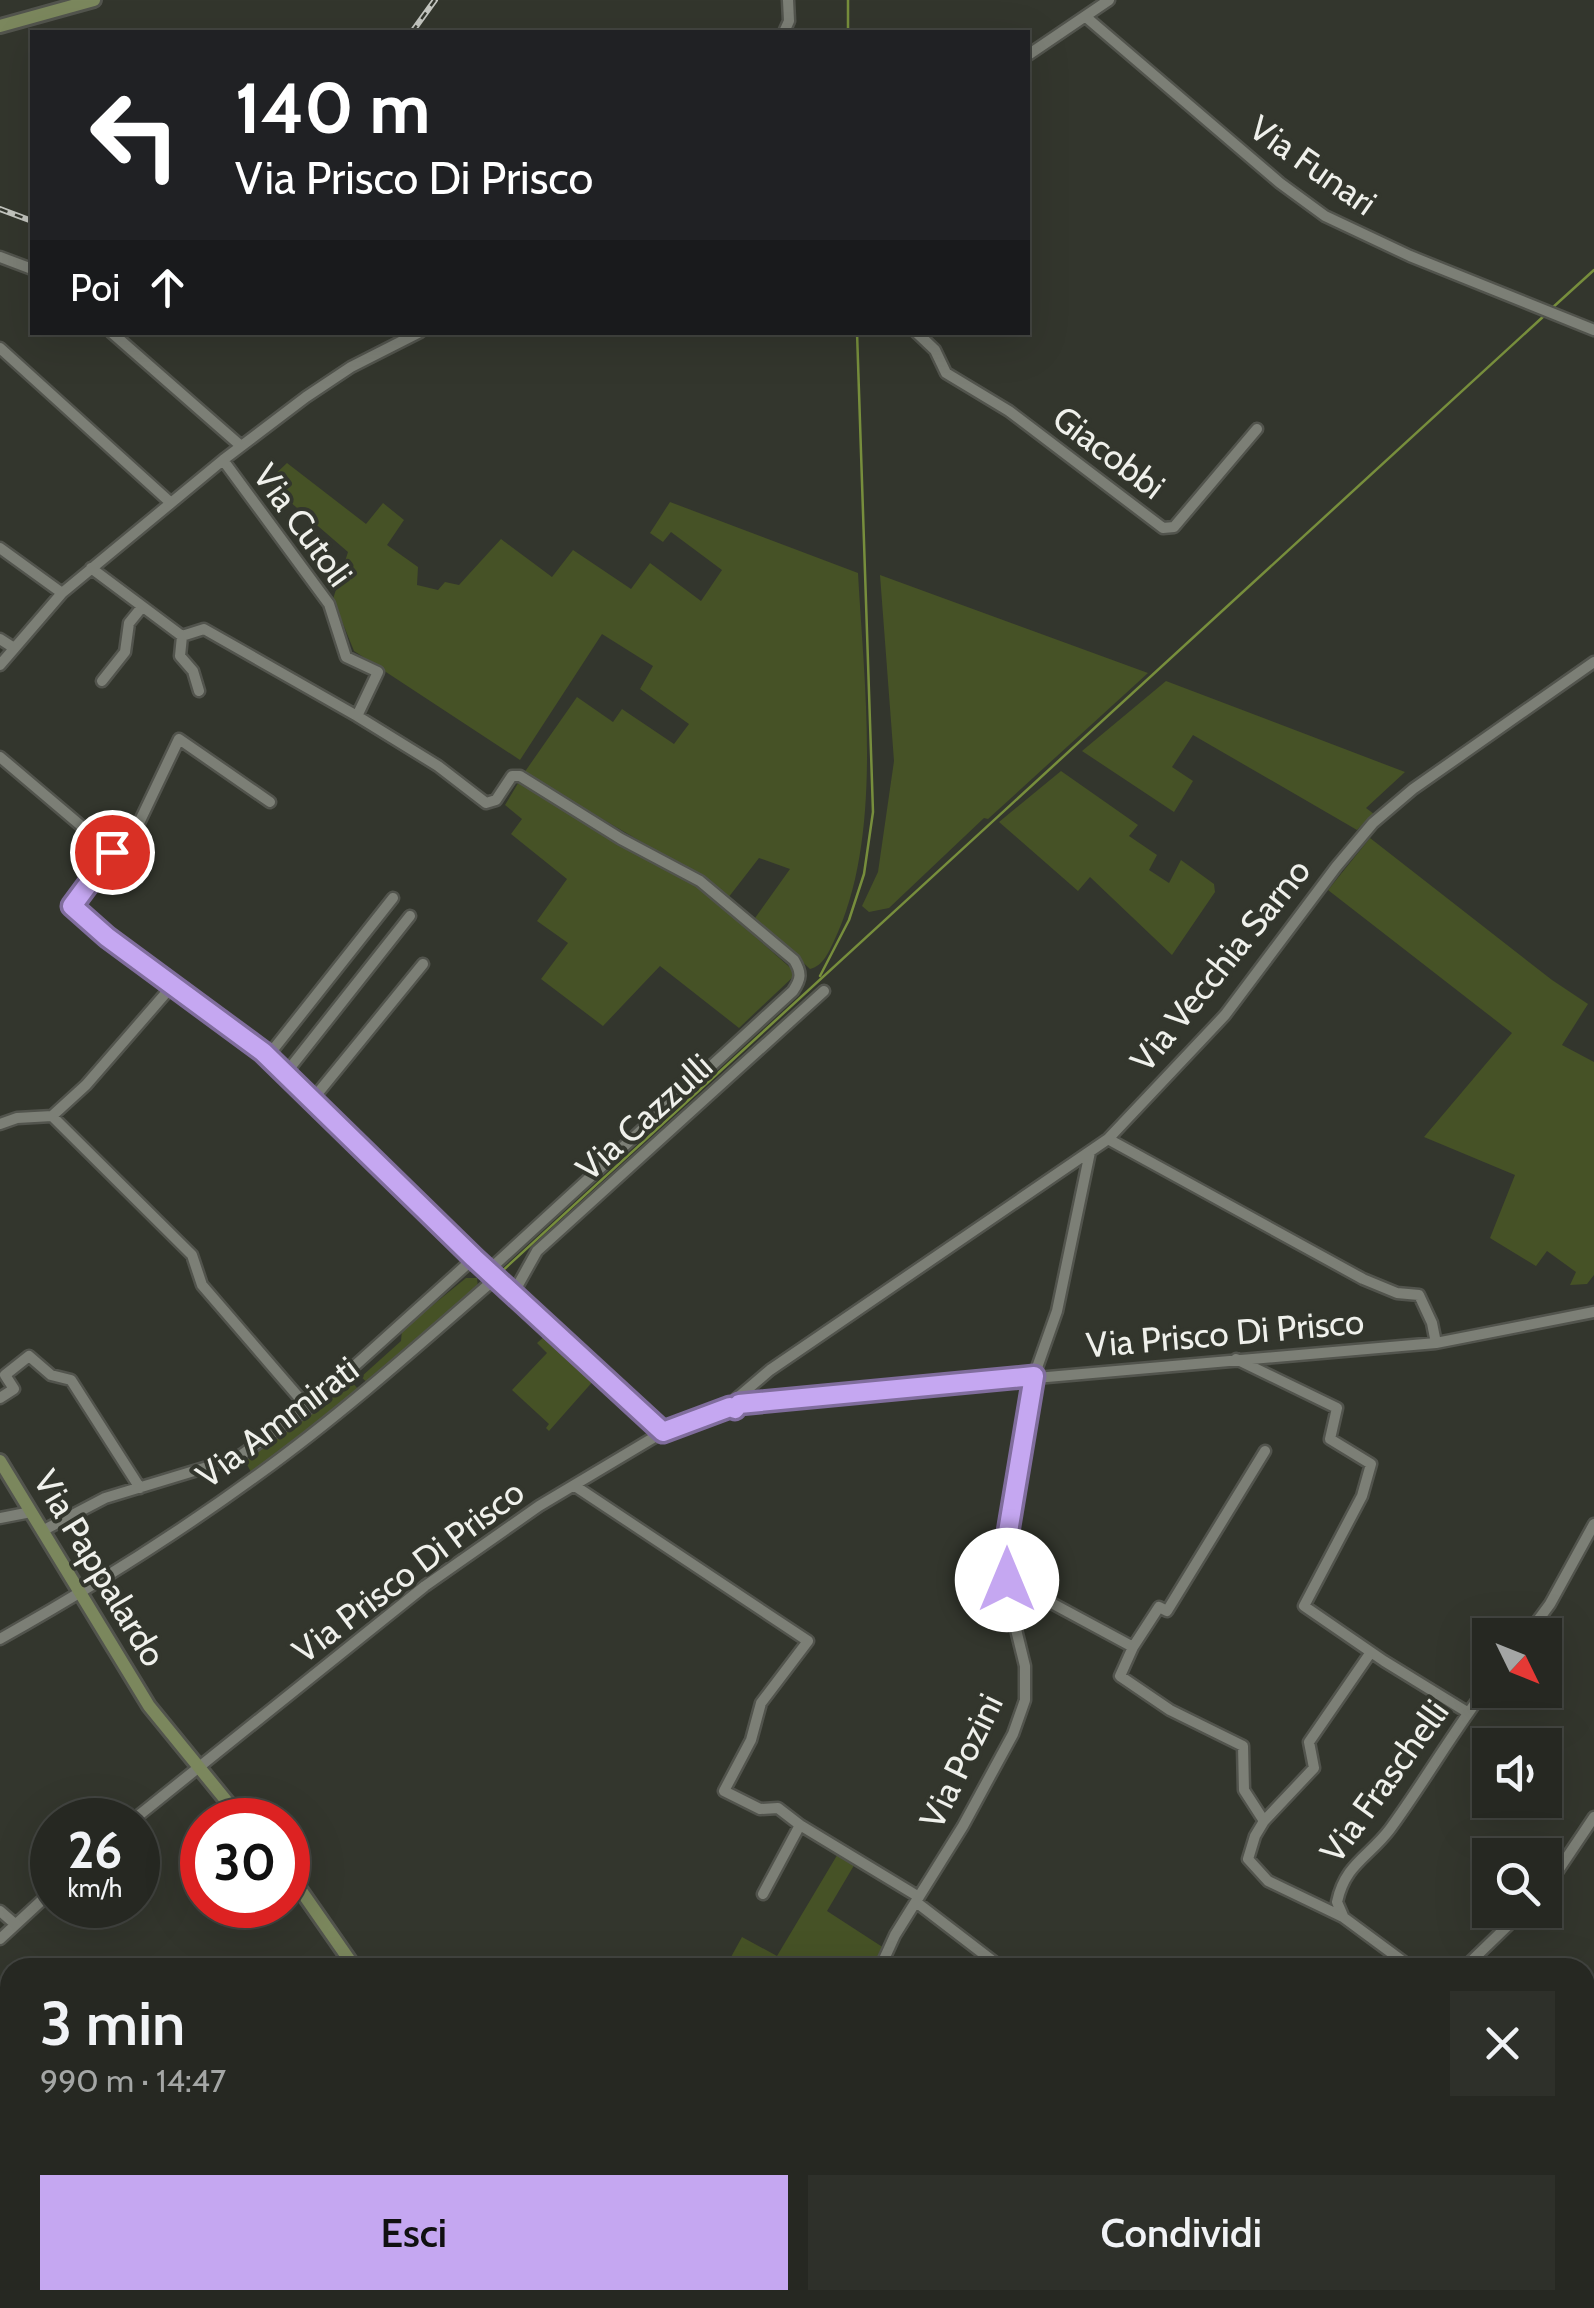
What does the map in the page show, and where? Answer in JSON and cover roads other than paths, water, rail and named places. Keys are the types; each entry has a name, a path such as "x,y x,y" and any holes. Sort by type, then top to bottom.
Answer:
{"main road":[{"path":"0,26 94,0"},
{"name":"Via Pappalardo","path":"0,1461 149,1706 223,1798"},
{"path":"310,1904 347,1958"}],"street":[{"path":"785,30 788,0"},
{"path":"1030,54 1109,0"},
{"name":"Via Funari","path":"1086,17 1280,184 1325,216 1410,256 1594,330"},
{"path":"0,257 30,267"},
{"path":"114,335 241,446"},
{"path":"0,664 90,568 223,460 351,367 414,335"},
{"name":"Giacobbi","path":"919,335 935,350 946,374 1009,411 1162,528 1174,527 1257,429"},
{"path":"0,348 171,503"},
{"name":"Via Cutoli","path":"223,460 330,604 346,657 378,672 357,716"},
{"path":"0,548 62,594"},
{"path":"90,568 182,636"},
{"path":"102,681 125,652 129,623 142,607"},
{"path":"182,636 204,629 357,716"},
{"path":"182,636 180,656 193,671 199,691"},
{"path":"0,639 14,648"},
{"name":"Via Vecchia Sarno","path":"735,1404 770,1370 1108,1139 1225,1015 1336,866 1374,823 1413,789 1594,662"},
{"name":"Via Ammirati","path":"1,1641 249,1482 368,1390 780,1004 800,980 794,960 700,880 621,839 520,776 512,776 496,800 486,803 438,766 357,716"},
{"path":"270,802 179,739 138,825 112,852 72,906 268,1056 474,1258 663,1432"},
{"path":"0,756 112,852"},
{"path":"268,1056 393,898"},
{"path":"286,1073 410,916"},
{"path":"313,1099 423,964"},
{"path":"0,1124 16,1118 52,1116 86,1085 172,986"},
{"name":"Via Cazzulli","path":"513,1294 538,1250 824,991"},
{"path":"52,1116 192,1255 202,1286 308,1408"},
{"path":"1108,1139 1363,1279 1397,1293 1419,1295 1436,1343"},
{"name":"Via Pozini","path":"885,1958 963,1826 1025,1700 1026,1666 1007,1580 1005,1550 1034,1376 1057,1311 1090,1152"},
{"name":"Via Ammirati","path":"42,1531 105,1498 237,1458 308,1408 474,1258"},
{"name":"Via Prisco Di Prisco","path":"160,1798 425,1586 539,1506 663,1432 735,1404 1436,1343 1594,1312"},
{"path":"0,1398 14,1389 5,1375 28,1356 51,1375 71,1380 140,1488"},
{"path":"1235,1358 1336,1408 1330,1439 1370,1464 1362,1496 1304,1606 1468,1712"},
{"path":"350,1371 368,1390"},
{"path":"1264,1821 1244,1790 1242,1746 1170,1710 1120,1676 1159,1607 1167,1611 1266,1451"},
{"path":"237,1458 249,1482"},
{"name":"Via Prisco Di Prisco","path":"575,1486 808,1641 762,1703 751,1740 724,1791 760,1809 778,1808 800,1825"},
{"path":"0,1518 31,1512"},
{"path":"1540,1618 1594,1524"},
{"path":"1007,1580 1134,1647"},
{"path":"1372,1652 1309,1742 1314,1768 1264,1821 1248,1859 1268,1882 1344,1917 1399,1958"},
{"name":"Via Fraschelli","path":"1344,1917 1337,1902 1346,1873 1388,1833 1472,1707"},
{"path":"1562,1865 1594,1817"},
{"path":"762,1894 800,1825 918,1900 990,1958"},
{"path":"0,1939 30,1911"},
{"path":"0,1912 16,1924"},
{"path":"1474,1958 1505,1928"}],"waterway":[{"path":"848,0 848,30"},
{"path":"1551,309 1594,270"},
{"path":"500,1273 1545,315"},
{"path":"820,976 849,920 864,874 873,812 857,335"}],"railway":[{"path":"413,30 435,0"},
{"path":"0,209 30,220"}]}
